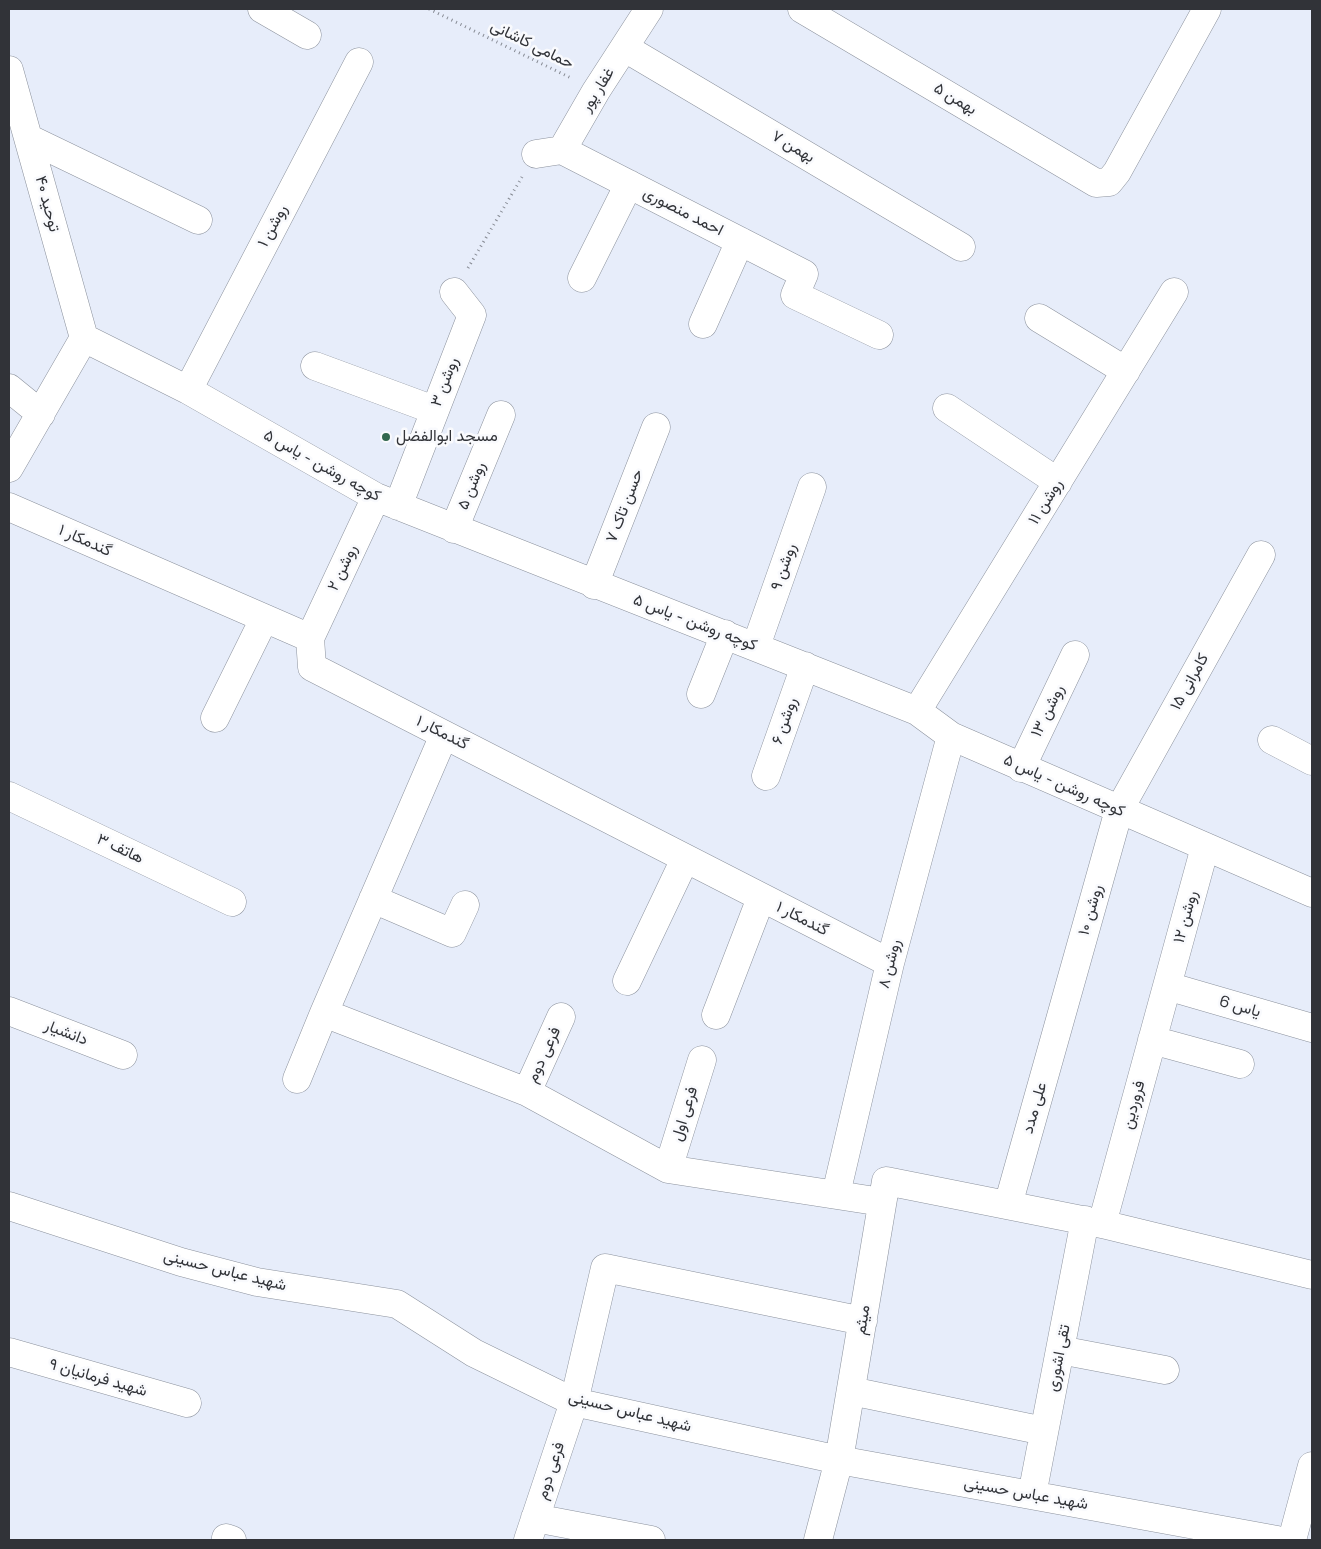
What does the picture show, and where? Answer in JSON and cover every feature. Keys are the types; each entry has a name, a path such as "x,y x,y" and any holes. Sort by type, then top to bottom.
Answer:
{"street":[{"path":"262,9 307,35"},
{"name":"غفار پور","path":"562,150 596,91 649,9"},
{"name":"بهمن ۵","path":"802,9 1096,183 1109,182 1117,172 1207,9"},
{"name":"بهمن ۷","path":"625,48 961,247"},
{"name":"روشن ۱","path":"188,390 359,62"},
{"name":"توحید ۴۰","path":"9,70 30,139 84,338"},
{"path":"30,139 198,220"},
{"path":"536,154 562,150"},
{"name":"احمد منصوری","path":"562,150 804,274 795,295 880,335"},
{"path":"582,278 629,184"},
{"path":"703,324 740,241"},
{"name":"روشن ۳","path":"387,502 434,410 472,315 454,292"},
{"name":"روشن ۱۱","path":"917,711 1174,292"},
{"path":"1039,318 1126,371"},
{"path":"9,468 84,338"},
{"name":"کوچه روشن - یاس ۵","path":"84,338 188,390 387,502 917,711 951,736 1312,893"},
{"path":"315,366 434,410"},
{"path":"9,388 41,414"},
{"path":"947,408 1058,482"},
{"name":"روشن ۵","path":"454,529 501,415"},
{"name":"حسن تاک ۷","path":"594,585 656,427"},
{"name":"روشن ۹","path":"756,646 812,487"},
{"name":"روشن ۲","path":"310,638 387,502"},
{"name":"گندمکار ۱","path":"9,507 310,638 312,667 890,963"},
{"name":"کامرانی ۱۵","path":"1119,810 1261,555"},
{"path":"215,718 264,619"},
{"path":"701,694 725,634"},
{"name":"روشن ۱۳","path":"1021,768 1075,655"},
{"name":"روشن ۶","path":"766,776 805,666"},
{"path":"297,1079 444,735"},
{"name":"روشن ۸","path":"836,1194 890,963 951,736"},
{"path":"1272,740 1312,762"},
{"name":"هاتف ۳","path":"9,796 232,902"},
{"name":"روشن ۱۰","path":"1063,1010 1119,810"},
{"name":"روشن ۱۲","path":"1167,986 1205,847"},
{"path":"627,981 685,859"},
{"path":"716,1015 761,898"},
{"path":"373,899 452,933 465,905"},
{"name":"یاس 6","path":"1167,986 1312,1028"},
{"name":"فروردین","path":"1094,1222 1152,1040 1167,986"},
{"name":"علی مدد","path":"1008,1205 1063,1010"},
{"name":"دانشیار","path":"9,1011 123,1055"},
{"path":"324,1013 527,1092 668,1169 836,1194 884,1192 1008,1205 1094,1222 1312,1275"},
{"name":"فرعی دوم","path":"527,1092 561,1017"},
{"path":"1152,1040 1240,1064"},
{"name":"فرعی اول","path":"668,1169 702,1060"},
{"name":"میثم","path":"818,1540 839,1460 884,1192"},
{"name":"شهید عباس حسینی","path":"9,1206 182,1262 257,1282 397,1304 474,1353 574,1402 839,1460 1277,1540"},
{"name":"تقی اشوری","path":"1032,1495 1060,1350 1094,1222"},
{"name":"فرعی دوم","path":"532,1529 574,1402 606,1268 863,1321"},
{"path":"1060,1350 1165,1370"},
{"name":"شهید فرمانیان ۹","path":"9,1352 187,1403"},
{"path":"851,1391 1044,1431"},
{"path":"1292,1540 1311,1478"},
{"path":"532,1529 652,1540"}],"path":[{"name":"حمامی کاشانی","path":"429,9 596,91"},
{"path":"454,292 536,154"}],"place":[{"name":"مسجد ابوالفضل","path":"386,437"}]}
